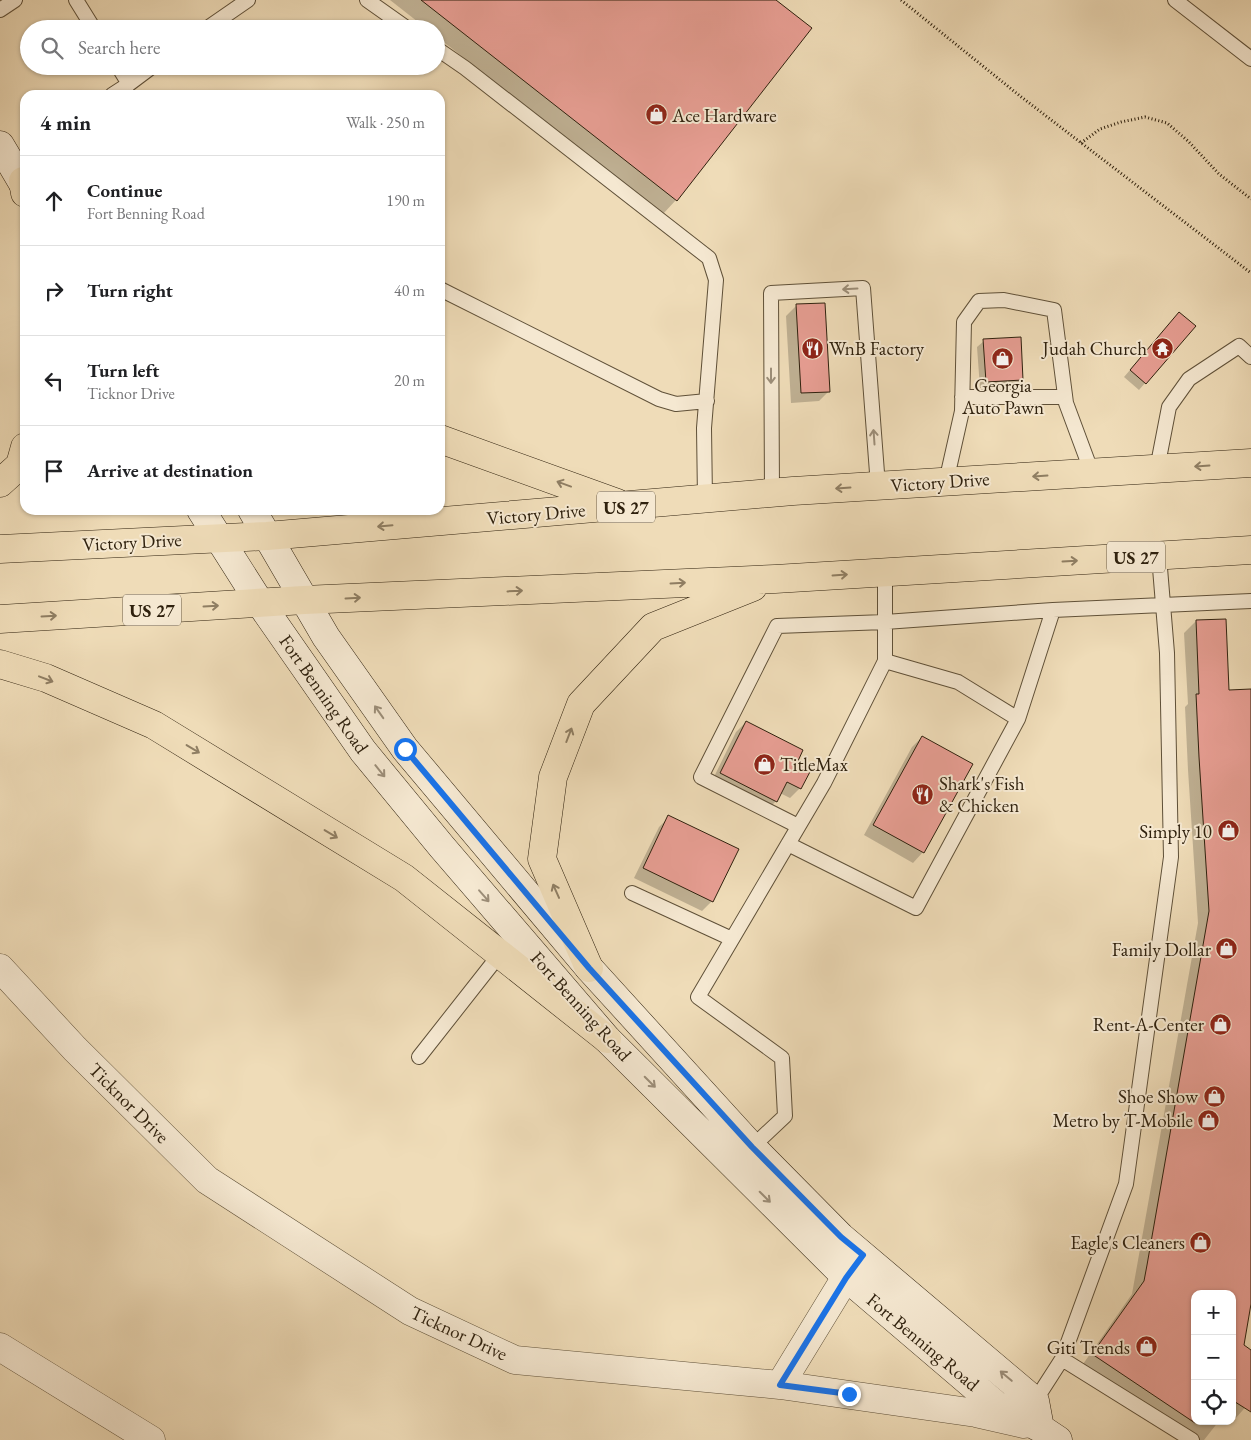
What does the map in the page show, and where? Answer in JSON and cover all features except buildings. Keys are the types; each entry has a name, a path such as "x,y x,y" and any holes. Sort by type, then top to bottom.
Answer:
{"highway":[{"path":"445,441 626,506"},
{"name":"Victory Drive","path":"0,549 267,536 772,493 1251,463"},
{"path":"0,483 20,464"},
{"name":"US 27","path":"0,619 304,600 774,579 1251,550"},
{"path":"589,968 542,859 553,777 581,704 653,627 774,579"},
{"path":"0,664 46,678 154,725 404,878 607,1039"}],"street":[{"name":"Fort Benning Road","path":"204,515 260,603 363,750 442,847 607,1039 846,1278 996,1405 1049,1434"},
{"name":"Fort Benning Road","path":"255,515 326,637 405,749 589,968 752,1147 841,1237 1035,1401"},
{"name":"Ticknor Drive","path":"0,968 75,1049 207,1180 410,1310 515,1360 780,1385 976,1413 1049,1434"},
{"path":"780,1385 846,1278 863,1255"},
{"path":"0,1348 150,1440"},
{"path":"1035,1401 1049,1434"}],"lane":[{"path":"0,10 15,0"},
{"path":"76,0 88,20"},
{"path":"219,20 248,0"},
{"path":"367,0 395,20"},
{"path":"1175,0 1251,59"},
{"path":"445,54 709,258 716,280 704,428 705,500"},
{"path":"124,75 129,84"},
{"path":"120,90 141,75"},
{"path":"772,493 771,293 863,288 878,486"},
{"path":"445,292 659,399 676,404 707,401"},
{"path":"946,482 962,411 964,322 979,301 1004,300 1054,310 1066,404 1092,473"},
{"path":"1157,469 1169,407 1190,379 1239,346 1251,357"},
{"path":"962,397 1065,397"},
{"path":"1035,1401 1062,1359 1126,1184 1170,857 1167,653 1159,556"},
{"path":"752,1147 785,1116 782,1058 698,998 824,783 885,662 885,572"},
{"path":"798,826 701,777 777,626 885,622 1053,610 1251,601"},
{"path":"788,844 916,908 1018,719 1053,610"},
{"path":"885,662 958,682 1018,719"},
{"path":"632,893 732,939"},
{"path":"419,1057 500,954"},
{"path":"1062,1359 1192,1440"}],"path":[{"path":"901,0 1020,96 1251,273"},
{"path":"1081,143 1100,129 1121,122 1145,117 1167,123 1188,141 1219,174 1251,199"}],"place":[{"name":"Ace Hardware","path":"656,115"},
{"name":"WnB Factory","path":"813,348"},
{"name":"Judah Church","path":"1163,348"},
{"name":"Georgia Auto Pawn","path":"1003,359"},
{"name":"TitleMax","path":"764,764"},
{"name":"Shark's Fish & Chicken","path":"923,794"},
{"name":"Simply 10","path":"1228,831"},
{"name":"Family Dollar","path":"1227,949"},
{"name":"Rent-A-Center","path":"1220,1024"},
{"name":"Shoe Show","path":"1214,1096"},
{"name":"Metro by T-Mobile","path":"1209,1120"},
{"name":"Eagle's Cleaners","path":"1201,1242"},
{"name":"Giti Trends","path":"1146,1347"}],"route":[{"path":"405,749 589,968 752,1147 841,1237 863,1255 846,1278 780,1385 849,1394"}]}
